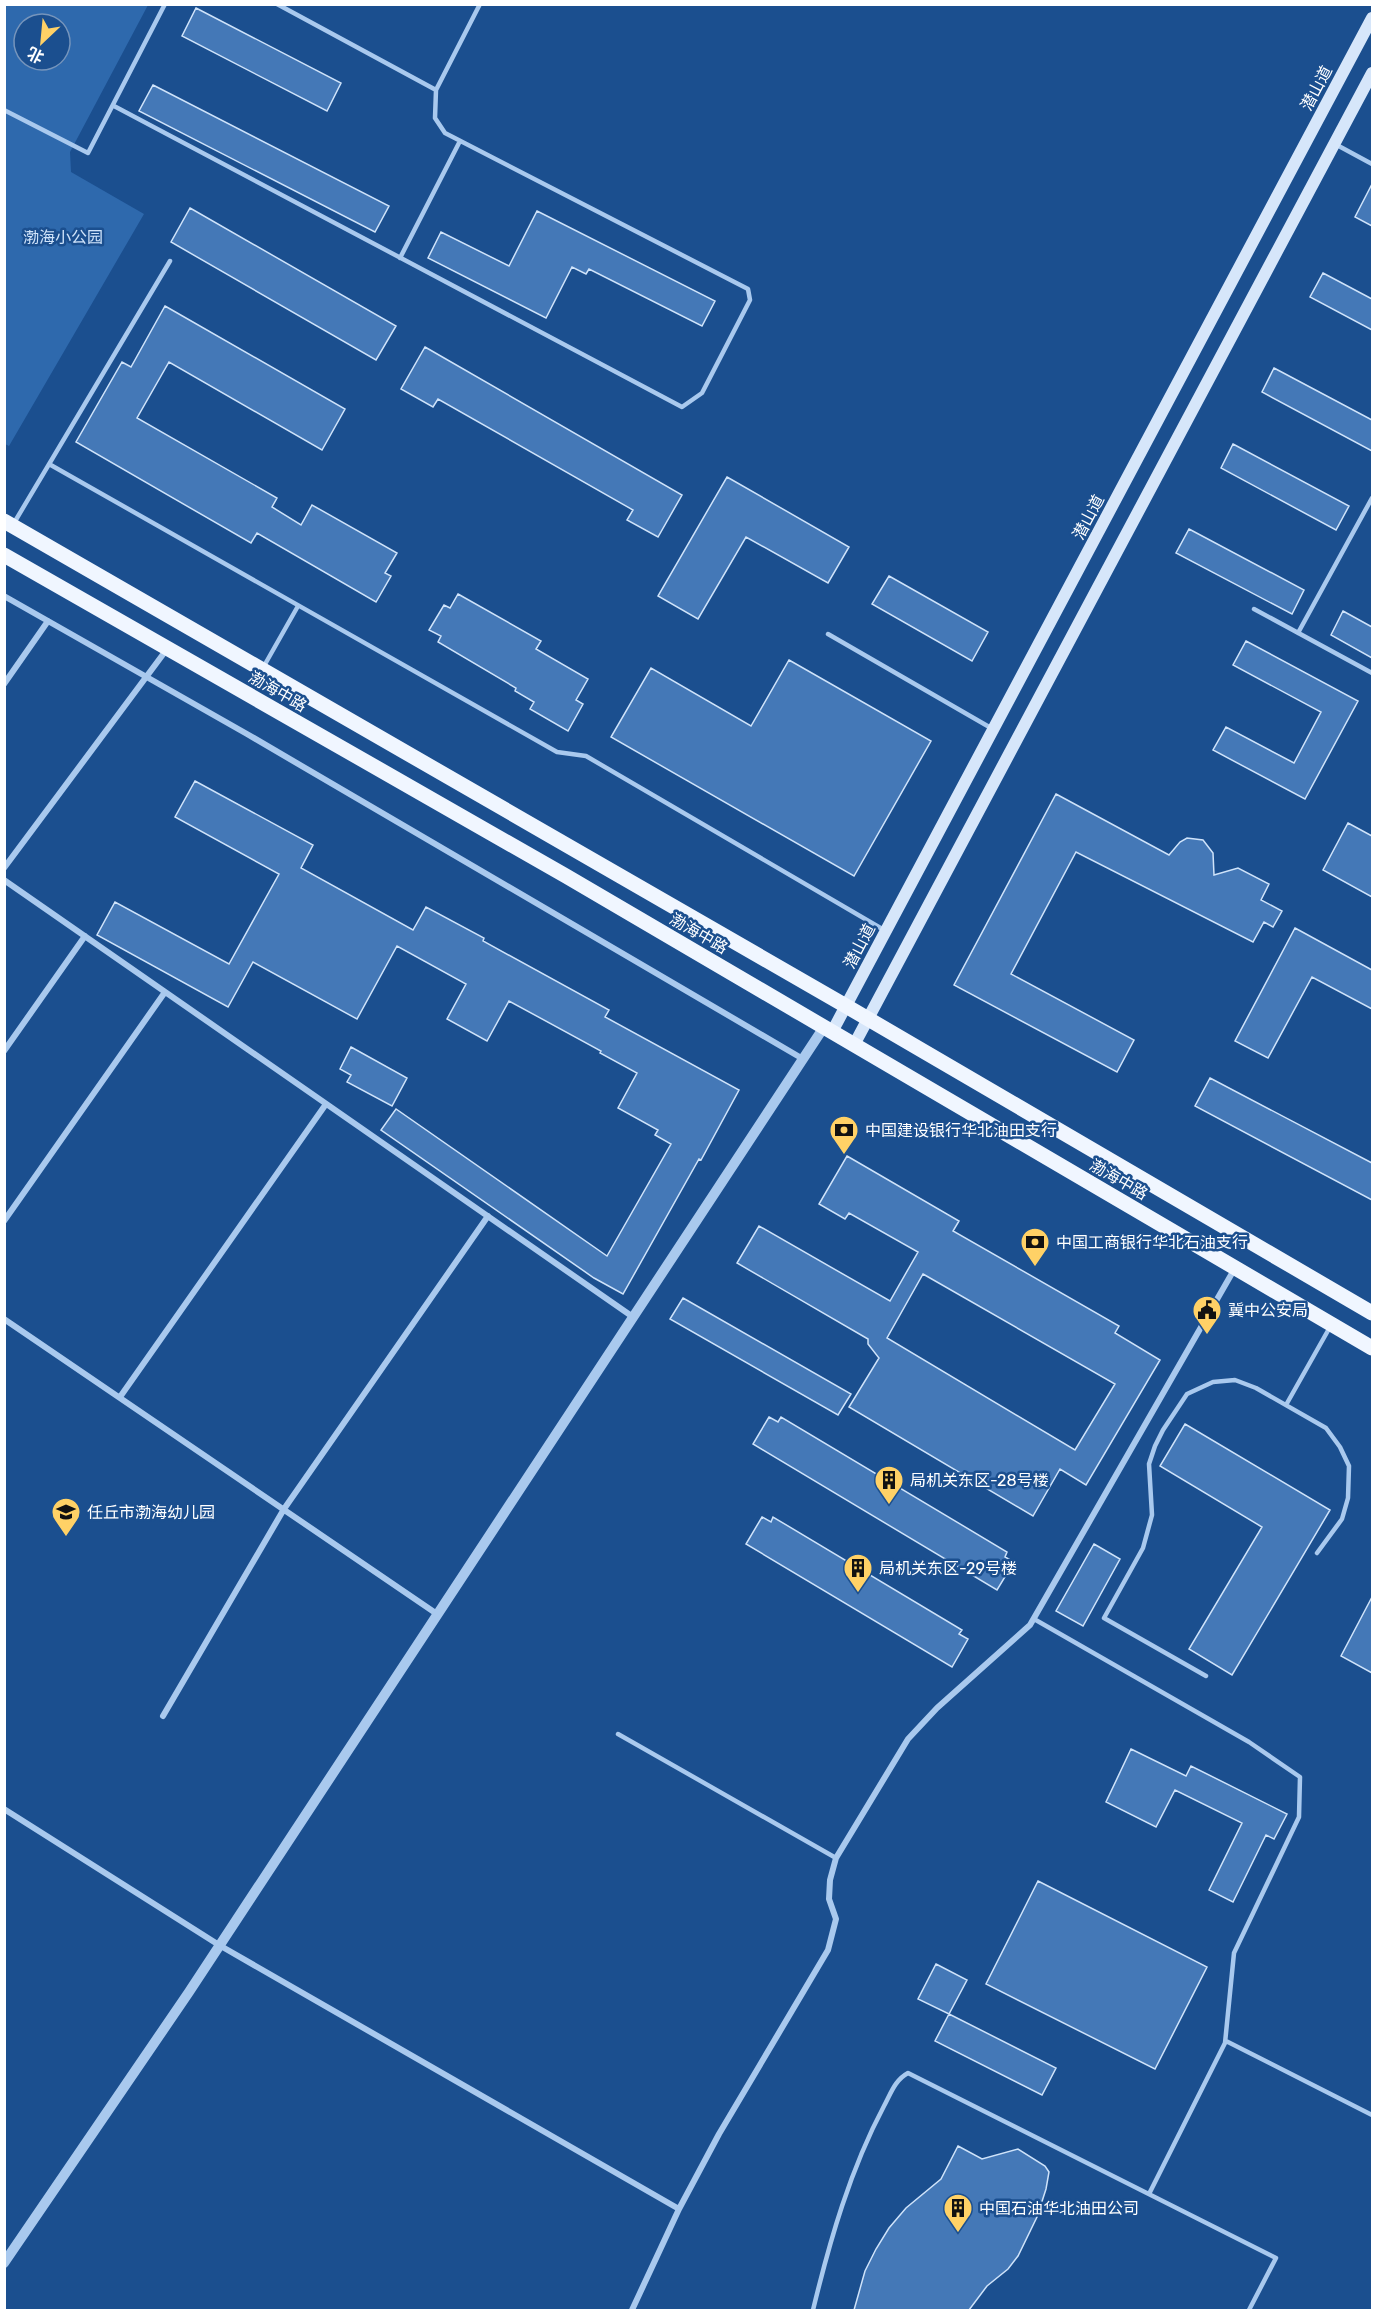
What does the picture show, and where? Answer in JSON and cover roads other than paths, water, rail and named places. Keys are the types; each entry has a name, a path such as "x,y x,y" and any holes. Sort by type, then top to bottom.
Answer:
{"main road":[{"name":"潜山道","path":"828,1030 846,1006 1372,18"},
{"path":"854,1045 1372,73"},
{"name":"渤海中路","path":"8,523 846,1006 1372,1313"},
{"name":"渤海中路","path":"4,555 566,876 1372,1348"}],"street":[{"path":"4,596 803,1059"},
{"path":"4,684 48,621"},
{"path":"4,868 168,649"},
{"path":"4,880 633,1317"},
{"path":"4,1051 85,936"},
{"path":"4,1221 165,992"},
{"path":"4,2263 219,1945 803,1059 828,1030"},
{"path":"120,1397 326,1104"},
{"path":"163,1716 284,1509 488,1216"},
{"path":"632,2310 719,2134 828,1950 836,1919 829,1899 830,1880 836,1858 908,1739 937,1708 1030,1625 1235,1268"},
{"path":"4,1319 437,1614"},
{"path":"4,1809 219,1945 680,2209"}],"lane":[{"path":"4,110 88,153 165,4"},
{"path":"277,4 436,90"},
{"path":"114,106 682,407 702,393 750,300 748,289 444,133 435,117 436,90 480,4"},
{"path":"400,258 460,141"},
{"path":"1335,144 1372,164"},
{"path":"8,523 49,465 170,261"},
{"path":"49,465 557,752 586,756 886,931"},
{"path":"1298,633 1372,498"},
{"path":"262,668 298,606"},
{"path":"1254,609 1372,673"},
{"path":"828,634 994,729"},
{"path":"1286,1405 1332,1324"},
{"path":"1206,1676 1104,1618 1143,1548 1152,1515 1149,1464 1163,1430 1187,1394 1213,1382 1234,1380 1286,1405 1326,1428 1349,1466 1348,1498 1342,1519 1317,1553"},
{"path":"1034,1618 1249,1742 1300,1777 1299,1817 1234,1953 1225,2043 1149,2194"},
{"path":"618,1734 836,1858"},
{"path":"1225,2043 1226,2041 1372,2115"},
{"path":"813,2310 846,2190 876,2120 899,2078 908,2073 1276,2258 1249,2310"}],"place":[{"name":"中国建设银行华北油田支行","path":"844,1156"},
{"name":"中国工商银行华北石油支行","path":"1035,1268"},
{"name":"冀中公安局","path":"1207,1336"},
{"name":"局机关东区-28号楼","path":"889,1506"},
{"name":"任丘市渤海幼儿园","path":"66,1538"},
{"name":"局机关东区-29号楼","path":"858,1594"},
{"name":"中国石油华北油田公司","path":"958,2234"}],"park label":[{"name":"渤海小公园","path":"63,237"}]}
